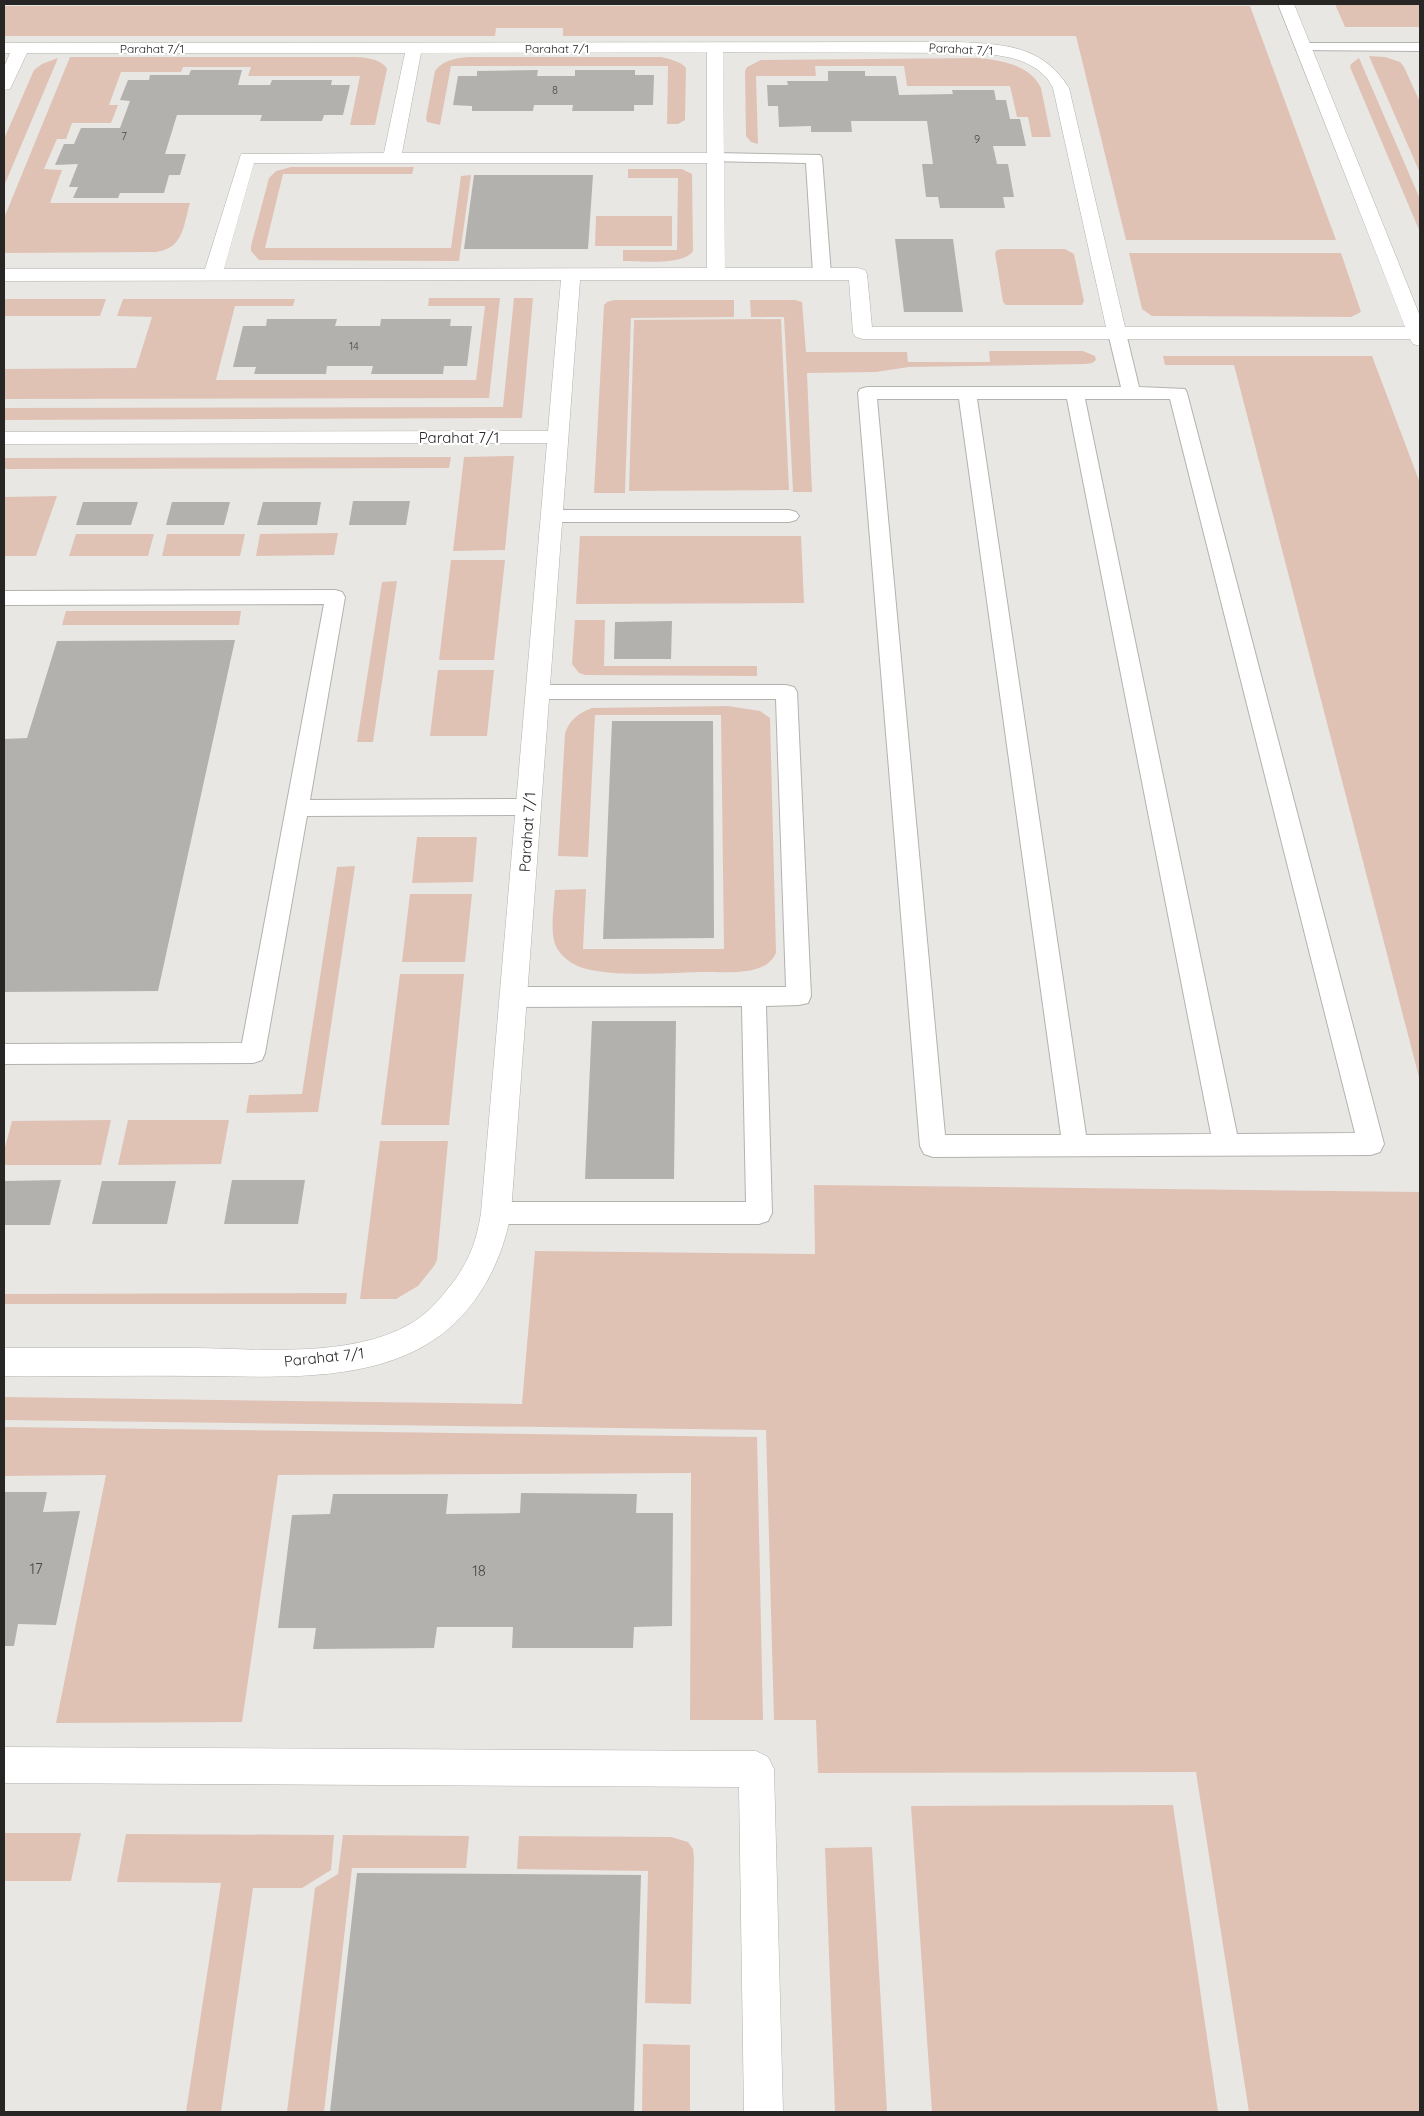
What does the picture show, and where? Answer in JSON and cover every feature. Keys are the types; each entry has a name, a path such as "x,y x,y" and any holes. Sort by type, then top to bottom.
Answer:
{"street":[{"path":"4,275 858,274 863,333 1117,333 1419,337 1286,4"},
{"name":"Parahat 7/1","path":"4,85 12,48 956,47 996,50 1031,59 1052,72 1061,88 1117,333"},
{"path":"392,158 414,48"},
{"path":"715,48 716,274"},
{"path":"213,275 247,158 716,158"},
{"path":"558,437 570,274"},
{"name":"Parahat 7/1","path":"4,438 558,437 496,1213 488,1248 473,1280 448,1311 421,1333 392,1347 344,1358 292,1362 4,1362"},
{"path":"4,1765 756,1769 764,2112"}],"lane":[{"path":"1303,47 1417,47 1420,63"},
{"path":"716,158 814,158 822,274"},
{"path":"1117,333 1131,393"},
{"path":"867,393 1075,393 1178,393 1371,1144 933,1146 867,393"},
{"path":"967,393 1075,1145"},
{"path":"1075,393 1226,1145"},
{"path":"552,516 789,516"},
{"path":"4,598 335,597 253,1053 4,1054"},
{"path":"514,997 798,996 786,692 538,692"},
{"path":"297,808 528,807"},
{"path":"496,1213 759,1212 754,996"}],"shaded area":[{"path":"1335,4 1420,4 1420,27 1345,27"},
{"path":"4,6 1250,6 1336,240 1126,240 1076,36 563,36 563,28 496,28 495,36 4,36"},
{"path":"1369,56 1385,57 1400,62 1420,102 1420,173"},
{"path":"70,57 355,57 376,60 387,69 375,125 350,125 360,76 248,76 251,67 183,67 181,72 121,72 109,105 118,105 111,123 72,123 66,139 57,139 44,169 62,170 50,203 190,203 181,235 172,246 156,252 4,253 4,218"},
{"path":"469,57 661,57 681,64 686,68 685,120 678,124 667,124 668,66 451,66 440,125 427,122 426,118 435,71 446,62"},
{"path":"58,58 4,186 4,139 34,70 42,64"},
{"path":"978,58 1014,65 1030,74 1036,80 1041,88 1051,137 1032,137 1028,117 1017,117 1010,86 907,86 904,66 815,66 816,76 756,76 758,144 751,142 746,136 745,71 747,67 761,60"},
{"path":"1359,58 1420,199 1420,232 1350,67"},
{"path":"291,167 414,167 412,174 283,174 265,248 451,248 461,176 471,175 459,261 259,260 251,251 251,246 269,178 276,171"},
{"path":"628,169 682,169 692,174 693,251 688,256 661,262 623,261 623,250 677,250 678,178 628,178"},
{"path":"596,216 672,216 672,246 595,246"},
{"path":"1065,249 1074,254 1084,301 1082,305 1006,305 1003,302 995,253 997,250"},
{"path":"1129,253 1341,253 1361,312 1351,317 1152,316 1142,309"},
{"path":"429,298 500,298 489,398 4,399 4,369 136,368 152,317 117,316 123,299 295,299 293,306 235,306 216,380 476,380 485,306 428,306"},
{"path":"514,298 533,298 522,418 4,420 4,408 503,407"},
{"path":"4,299 106,299 100,316 4,316"},
{"path":"614,300 734,300 734,317 631,318 625,493 594,493 604,305"},
{"path":"750,300 795,300 802,302 806,352 907,352 908,362 990,362 989,351 1083,351 1095,356 1096,360 1086,364 909,367 876,372 807,373 812,492 793,492 784,317 751,317"},
{"path":"781,319 789,490 629,491 634,320"},
{"path":"1163,356 1372,356 1420,483 1420,1081 1234,365 1165,365"},
{"path":"514,456 505,550 453,551 464,457"},
{"path":"451,457 449,468 4,469 4,458"},
{"path":"57,496 36,556 4,556 4,497"},
{"path":"338,533 334,555 256,556 260,534"},
{"path":"76,534 154,534 148,556 69,556"},
{"path":"167,534 245,534 240,556 162,556"},
{"path":"580,536 801,536 804,603 576,604"},
{"path":"451,560 505,560 494,660 439,660"},
{"path":"397,581 373,742 357,742 382,582"},
{"path":"66,611 241,611 239,625 62,625"},
{"path":"575,620 605,620 604,666 757,666 757,676 585,675 579,673 572,664"},
{"path":"438,670 494,670 487,736 430,736"},
{"path":"728,706 760,711 770,718 776,953 764,966 737,972 628,974 596,971 575,965 563,956 555,944 553,924 555,890 586,889 583,949 724,949 721,715 595,715 588,857 558,856 565,734 569,725 583,712 592,708"},
{"path":"417,837 477,837 473,882 412,883"},
{"path":"355,866 318,1112 246,1113 249,1095 302,1094 337,867"},
{"path":"410,894 472,894 465,962 402,962"},
{"path":"400,974 464,974 449,1125 381,1125"},
{"path":"111,1120 101,1165 4,1165 4,1151 12,1121"},
{"path":"128,1120 229,1120 221,1164 118,1165"},
{"path":"380,1141 448,1141 437,1260 418,1286 396,1299 360,1299"},
{"path":"814,1185 1420,1192 1420,2112 1249,2112 1196,1772 818,1773 816,1720 774,1720 766,1430 4,1420 4,1397 522,1404 535,1251 815,1254"},
{"path":"347,1293 346,1304 4,1304 4,1294"},
{"path":"4,1427 757,1437 763,1720 690,1720 691,1473 278,1475 242,1722 56,1723 106,1475 4,1476"},
{"path":"1173,1805 1218,2112 932,2112 911,1806"},
{"path":"4,1833 81,1833 71,1881 4,1881"},
{"path":"126,1834 334,1835 331,1870 302,1888 253,1888 221,2112 186,2112 221,1883 117,1882"},
{"path":"343,1835 469,1836 466,1868 352,1868 324,2112 287,2112 315,1888 338,1874"},
{"path":"519,1836 671,1837 688,1842 693,1849 694,1859 691,2004 645,2003 648,1871 517,1869"},
{"path":"872,1847 887,2112 835,2112 825,1848"},
{"path":"643,2044 690,2045 690,2112 642,2112"}],"building":[{"path":"191,70 242,70 238,85 270,85 272,80 332,80 331,85 350,85 343,115 324,115 322,121 260,121 262,115 177,115 165,154 186,154 180,175 169,175 164,193 120,193 118,198 73,198 78,187 69,187 78,164 55,165 64,144 74,144 81,128 120,128 130,101 120,100 128,80 149,80 150,75 189,75"},
{"path":"538,70 537,76 575,76 575,70 635,70 635,75 654,75 653,105 634,105 634,111 572,111 573,105 534,105 533,111 472,111 472,106 453,105 458,76 477,76 477,71"},
{"path":"828,71 865,71 865,76 896,76 899,95 953,94 952,90 994,90 996,100 1006,100 1010,119 1020,119 1026,146 993,146 997,164 1008,164 1014,197 1003,197 1005,208 940,208 938,197 926,197 922,164 933,164 927,121 851,121 852,132 811,132 811,126 779,127 778,106 768,106 767,85 788,85 787,81 828,81"},
{"path":"474,175 593,175 588,249 464,249"},
{"path":"895,239 953,239 963,312 904,312"},
{"path":"267,319 337,319 335,326 380,326 381,319 451,319 450,326 472,326 467,366 444,366 443,374 371,374 373,366 327,366 326,374 254,374 256,367 233,367 243,326 266,326"},
{"path":"353,501 410,501 406,525 349,525"},
{"path":"83,502 138,502 131,525 76,525"},
{"path":"172,502 230,502 224,525 166,525"},
{"path":"263,502 321,502 317,525 257,525"},
{"path":"672,621 671,659 614,659 615,622"},
{"path":"235,640 158,991 4,992 4,739 27,738 57,641"},
{"path":"612,721 713,721 714,938 603,939"},
{"path":"592,1021 676,1021 674,1179 585,1179"},
{"path":"61,1180 50,1225 4,1225 4,1181"},
{"path":"232,1180 305,1180 298,1224 224,1224"},
{"path":"102,1181 176,1181 167,1224 92,1224"},
{"path":"4,1492 47,1492 43,1512 80,1511 56,1625 18,1624 14,1646 4,1646"},
{"path":"521,1493 637,1494 636,1513 673,1513 672,1626 634,1627 633,1648 512,1648 513,1627 437,1627 434,1648 313,1649 316,1628 278,1628 292,1515 330,1514 333,1494 448,1494 446,1514 520,1513"},
{"path":"357,1873 641,1875 634,2112 330,2112"}]}
